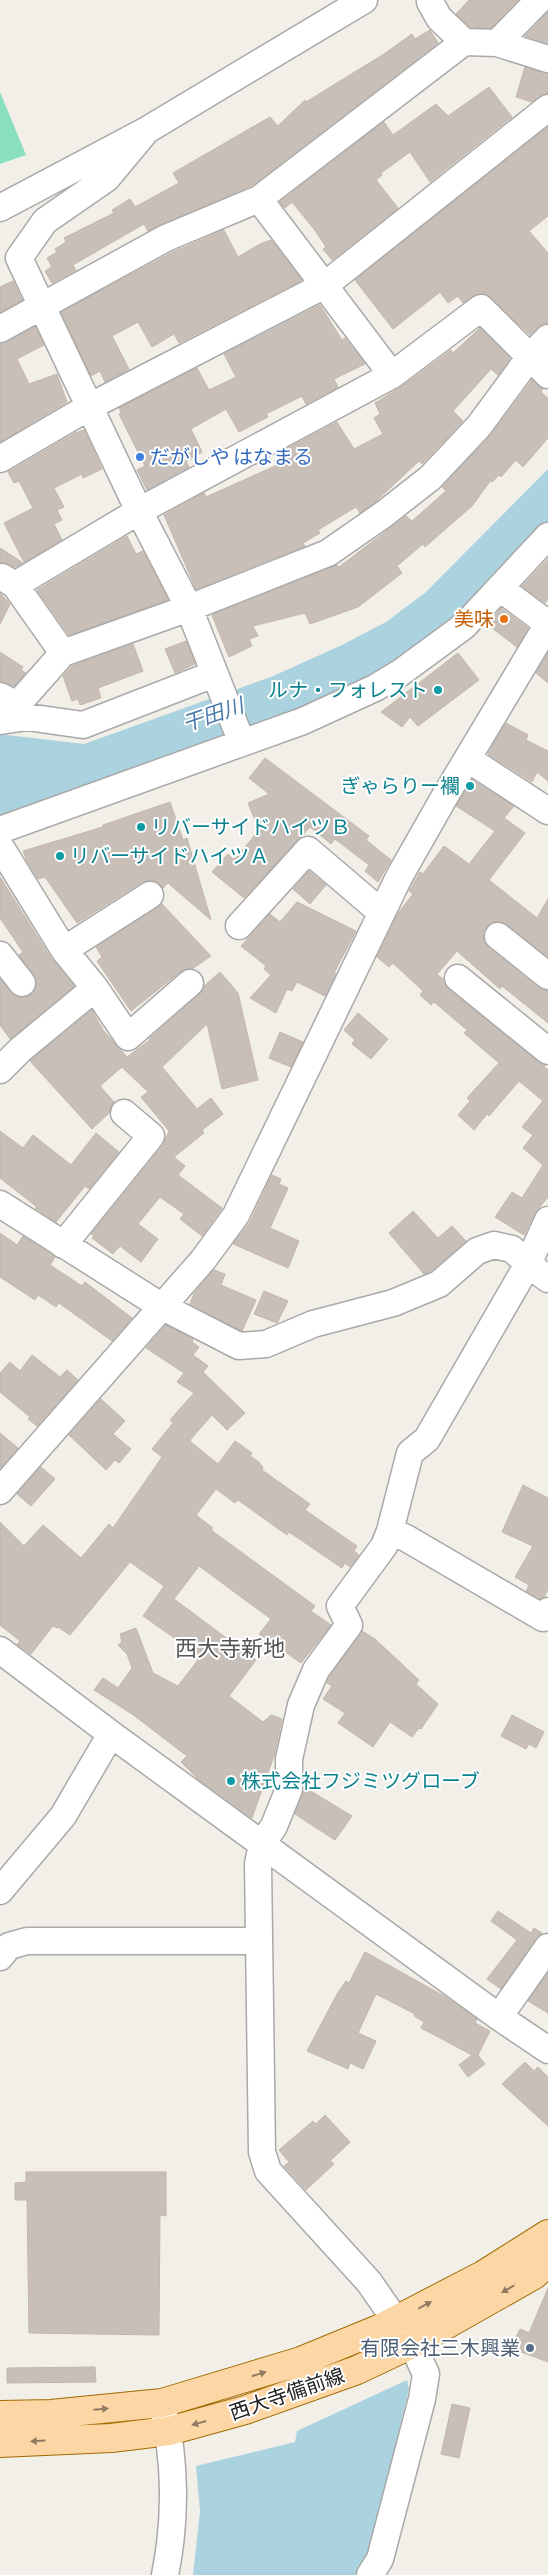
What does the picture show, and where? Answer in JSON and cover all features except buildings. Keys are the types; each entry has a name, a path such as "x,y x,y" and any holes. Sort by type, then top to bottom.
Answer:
{"main road":[{"name":"西大寺備前線","path":"0,2415 51,2414 162,2403 301,2361 396,2320 482,2275 548,2234"},
{"name":"西大寺備前線","path":"0,2443 111,2438 169,2431 245,2410 357,2370 412,2344 534,2274 548,2262"}],"street":[{"path":"0,208 147,130 364,0"},
{"path":"431,0 439,18 464,42"},
{"path":"497,43 539,0"},
{"path":"0,329 166,238 259,199 464,42 497,43 548,59"},
{"path":"0,459 89,408 325,285 548,108"},
{"path":"147,130 107,178 45,221 10,259 42,307 138,511 189,608 240,739"},
{"path":"259,199 392,375"},
{"path":"63,653 8,580 392,375 481,308 538,367"},
{"path":"0,696 17,706 63,653 189,608 328,553 384,514 430,478 538,367 548,338"},
{"path":"0,830 240,739 341,705 400,673 464,626 548,536"},
{"path":"0,1491 203,1260 236,1215 399,877 548,624 529,612 500,588"},
{"path":"0,721 27,717 82,725 216,678"},
{"path":"468,759 548,812"},
{"path":"0,846 64,950 95,988 128,1037 190,983"},
{"path":"239,926 308,850 382,912"},
{"path":"64,950 150,895"},
{"path":"498,936 548,976"},
{"path":"0,955 22,983"},
{"path":"458,978 548,1051"},
{"path":"0,1070 20,1050 95,988"},
{"path":"63,1245 151,1136 124,1113"},
{"path":"0,1204 162,1306 239,1346 266,1344 313,1324 393,1303 440,1284 477,1251 494,1245 512,1249 538,1272"},
{"path":"370,2575 380,2559 422,2399 426,2374 412,2344 370,2282 268,2171 266,2165 262,2152 258,1864 262,1844 274,1826 289,1789 289,1759 301,1705 316,1670 349,1625 340,1606 384,1546 390,1531 410,1453 427,1439 538,1272 548,1220"},
{"path":"390,1531 406,1538 543,1618 548,1610"},
{"path":"0,1650 111,1734 499,2017 548,2050"},
{"path":"0,1891 63,1816 111,1734"},
{"path":"0,1957 10,1946 27,1941 260,1941"},
{"path":"499,2017 548,1946"},
{"path":"162,2403 169,2431 173,2490 172,2525 165,2575"}],"green space":[{"path":"0,92 26,155 0,164"}],"water":[{"name":"干田川","path":"548,469 548,525 430,645 346,698 0,822 0,732 7,735 84,744 271,677 342,645 386,622 426,592"},
{"path":"407,2380 409,2389 371,2547 356,2575 193,2575 200,2511 196,2466 295,2442 297,2431"}],"place":[{"name":"だがしや はなまる","path":"140,457"},
{"name":"美味","path":"504,619"},
{"name":"ルナ・フォレスト","path":"438,690"},
{"name":"ぎゃらりー襴","path":"470,786"},
{"name":"リバーサイドハイツＢ","path":"141,827"},
{"name":"リバーサイドハイツＡ","path":"60,856"},
{"name":"株式会社フジミツグローブ","path":"231,1781"},
{"name":"有限会社三木興業","path":"530,2348"}],"district":[{"name":"西大寺新地","path":"230,1648"}]}
